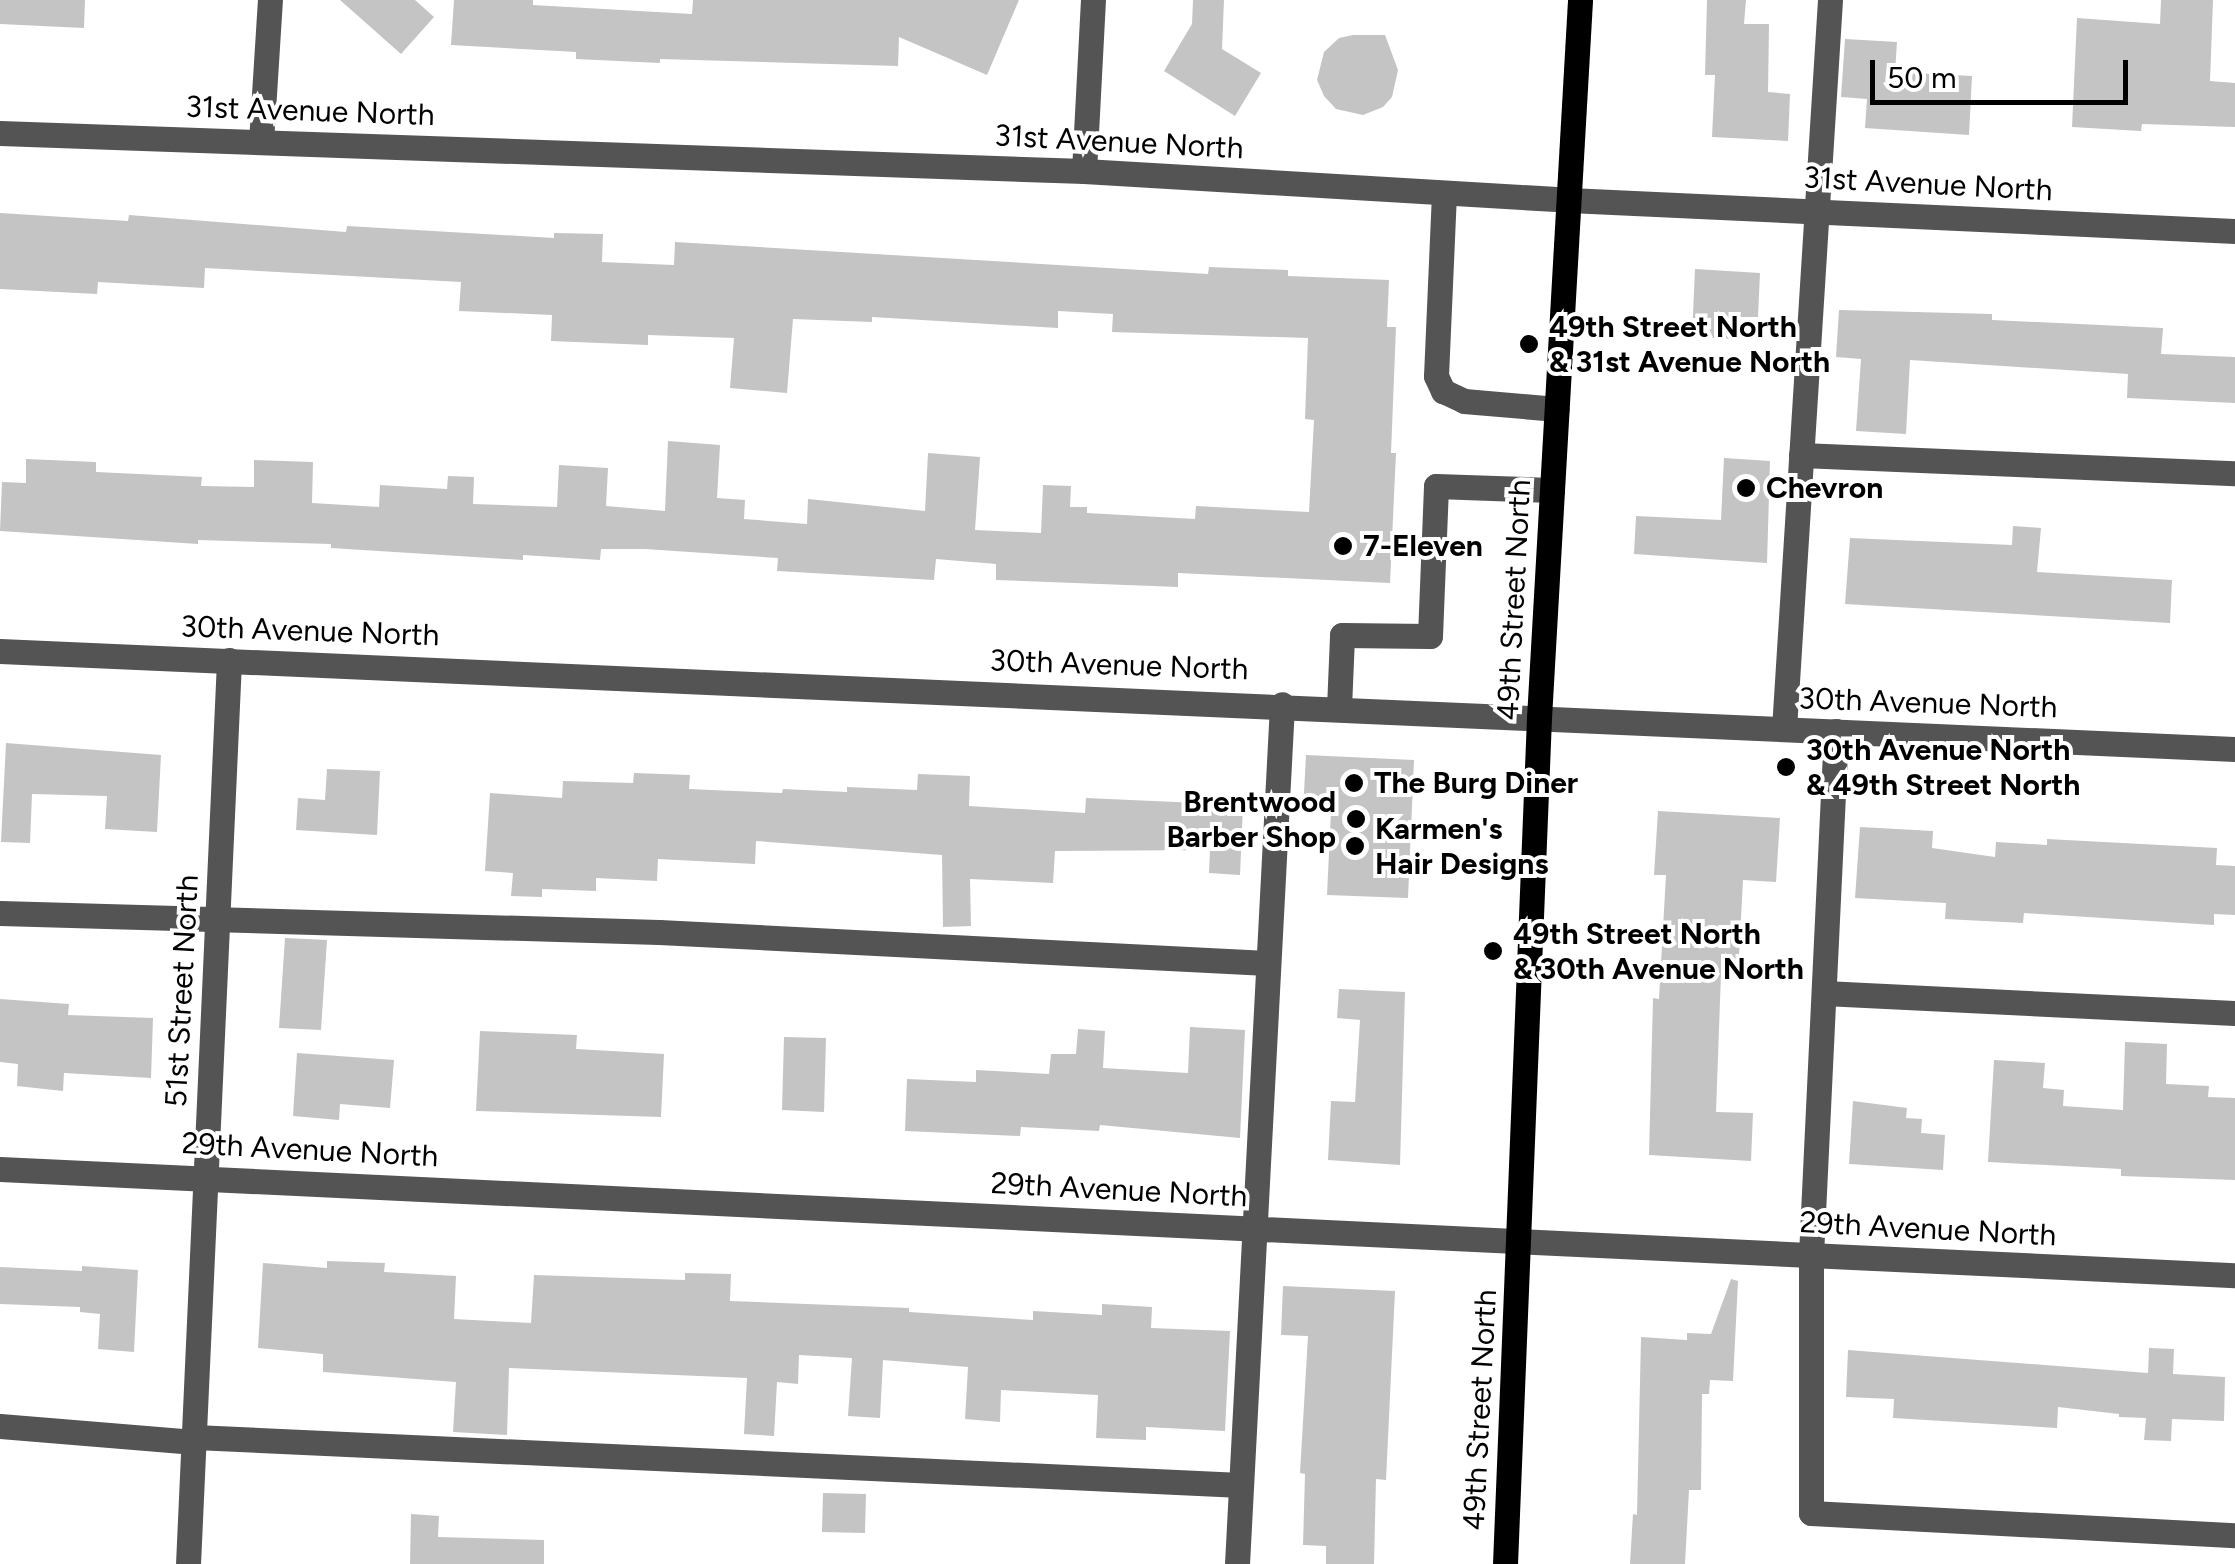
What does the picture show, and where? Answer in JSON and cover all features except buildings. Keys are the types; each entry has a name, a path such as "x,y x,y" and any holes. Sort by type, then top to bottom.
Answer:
{"main road":[{"name":"49th Street North","path":"1506,1564 1539,718 1580,0"}],"street":[{"path":"262,142 270,0"},
{"path":"1084,172 1093,0"},
{"path":"1784,730 1830,0"},
{"name":"31st Avenue North","path":"0,133 1084,172 1569,200 2235,231"},
{"path":"1444,193 1436,376 1443,391 1464,401 1557,408"},
{"path":"1801,455 2235,473"},
{"path":"1339,708 1342,635 1430,636 1436,486 1552,490"},
{"name":"30th Avenue North","path":"0,651 1282,704 2235,749"},
{"name":"51st Street North","path":"188,1564 229,660"},
{"path":"1238,1564 1282,704"},
{"path":"1836,732 1811,1256 1812,1513 2235,1536"},
{"path":"0,913 846,940 1268,962"},
{"path":"1824,993 2235,1013"},
{"name":"29th Avenue North","path":"0,1169 2235,1275"},
{"path":"0,1426 194,1440 1241,1485"}],"place":[{"name":"49th Street North & 31st Avenue North","path":"1529,344"},
{"name":"Chevron","path":"1746,488"},
{"name":"7-Eleven","path":"1343,546"},
{"name":"30th Avenue North & 49th Street North","path":"1786,767"},
{"name":"The Burg Diner","path":"1354,783"},
{"name":"Brentwood Barber Shop","path":"1356,819"},
{"name":"Karmen's Hair Designs","path":"1355,846"},
{"name":"49th Street North & 30th Avenue North","path":"1493,951"}]}
